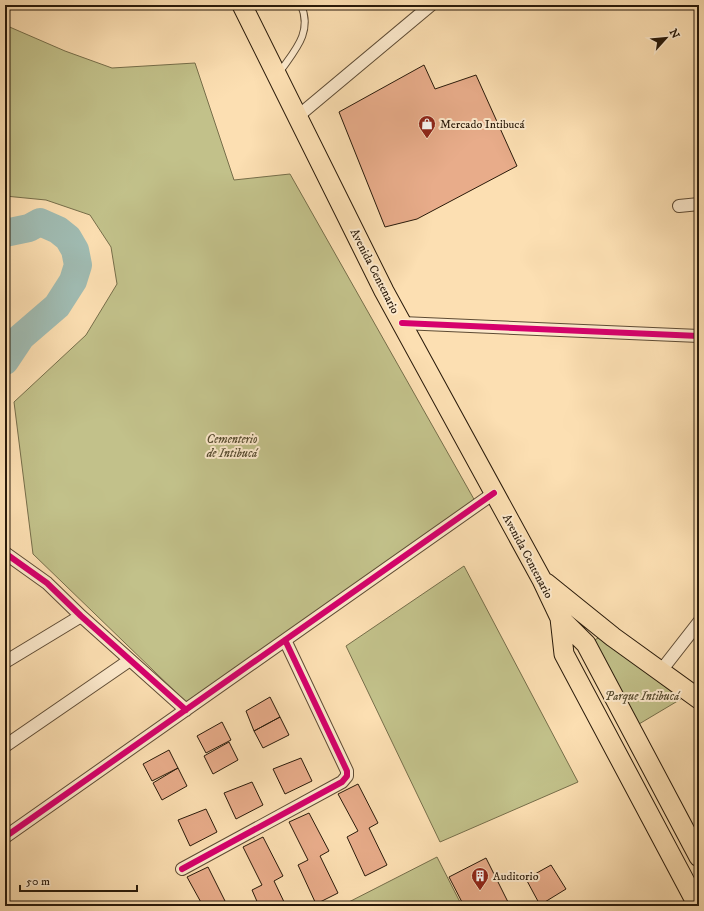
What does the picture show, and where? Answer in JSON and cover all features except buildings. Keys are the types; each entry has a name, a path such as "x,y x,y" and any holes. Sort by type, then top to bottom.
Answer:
{"main road":[{"name":"Avenida Centenario","path":"242,5 384,291 542,580 560,618 564,654 698,906"},
{"path":"542,580 613,637 699,700"},
{"name":"Avenida Centenario","path":"560,618 586,644 699,857"}],"street":[{"path":"298,117 431,5"},
{"path":"679,206 699,204"},
{"path":"402,323 699,336"},
{"path":"5,837 494,493"},
{"path":"5,553 47,583 81,616 186,710"},
{"path":"5,662 81,616"},
{"path":"660,672 699,622"},
{"path":"182,869 342,782 347,776 347,771 286,640"},
{"path":"5,746 130,660"}],"lane":[{"path":"277,76 302,38 305,28 305,15 301,5"}],"green space":[{"name":"Cementerio de Intibucá","path":"5,25 65,51 112,68 195,63 234,180 290,174 475,501 186,702 33,554 14,402 86,335 117,284 111,247 90,215 46,200 5,196"},
{"path":"464,566 578,782 440,842 346,646"},
{"name":"Parque Intibucá","path":"600,637 681,699 634,727 589,643"},
{"path":"437,857 462,906 341,906"}],"waterway":[{"path":"5,233 29,228 40,222 58,230 68,238 75,250 78,265 73,281 57,306 21,337 5,361"}],"cycle path":[{"path":"402,323 699,336"},
{"path":"5,837 494,493"},
{"path":"5,553 47,583 81,616 186,710"},
{"path":"182,869 342,782 347,776 347,771 285,640"}],"place":[{"name":"Mercado Intibucá","path":"427,139"},
{"name":"Auditorio","path":"480,891"}]}
